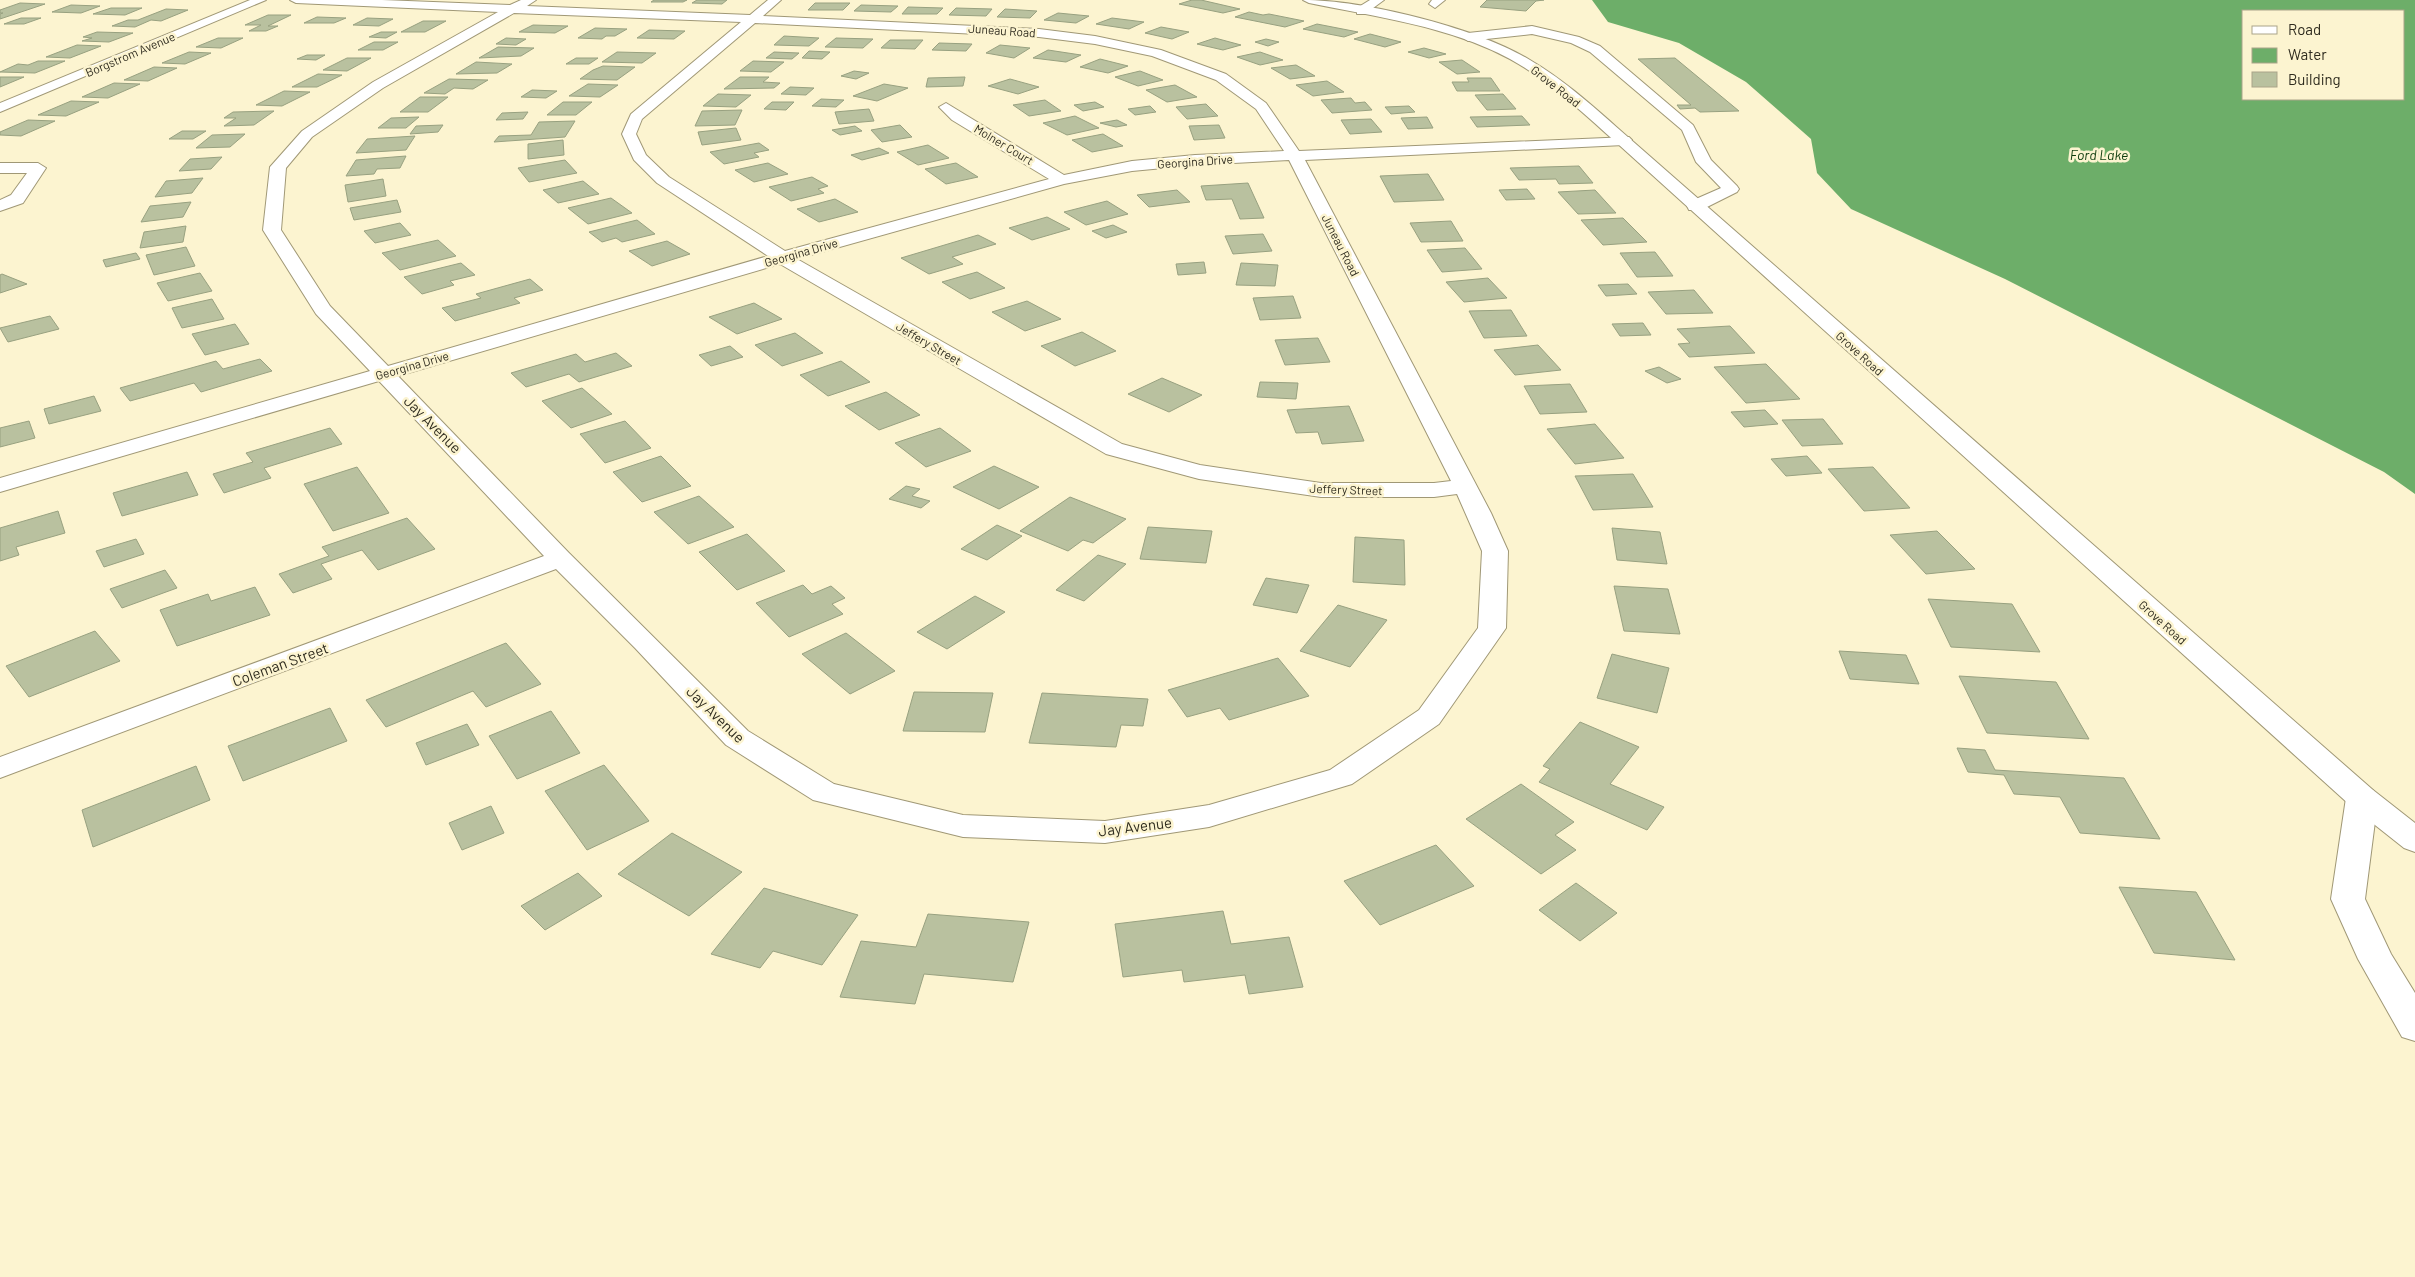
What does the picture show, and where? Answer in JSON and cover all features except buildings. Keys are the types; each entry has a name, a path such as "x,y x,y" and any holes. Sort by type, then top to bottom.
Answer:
{"street":[{"name":"Borgstrom Avenue","path":"0,108 260,0"},
{"name":"Juneau Road","path":"296,0 521,5 750,19 969,28 1039,33 1095,40 1156,53 1221,77 1241,90 1260,106 1295,156 1465,486"},
{"name":"Jeffery Street","path":"775,0 750,19 636,117 629,134 639,157 663,180 785,257 803,271 1114,449 1199,472 1321,490 1434,490 1465,486"},
{"name":"Grove Road","path":"1309,0 1346,7 1360,5 1468,37 1504,51 1536,68 1624,140 1695,206 2362,798 2415,840"},
{"path":"1360,5 1378,0"},
{"name":"Jay Avenue","path":"521,5 378,85 307,134 278,167 272,230 323,310 560,558 646,642 737,738 824,792 963,826 1105,832 1209,816 1341,777 1429,717 1492,628 1495,550 1465,486"},
{"path":"1468,37 1532,30 1575,40 1595,49 1688,128 1704,162 1731,189 1695,206"},
{"name":"Molner Court","path":"946,107 957,117 1062,180"},
{"name":"Georgina Drive","path":"0,485 785,257 1062,180 1132,166 1195,160 1624,140"},
{"path":"0,168 38,168 17,199 0,206"},
{"name":"Coleman Street","path":"0,768 509,580 560,558"},
{"path":"2362,798 2348,899 2376,959 2415,1026"}],"water":[{"name":"Ford Lake","path":"1592,0 2415,0 2415,494 2384,472 2005,279 1851,209 1817,173 1811,139 1746,82 1679,43 1608,22"}]}
